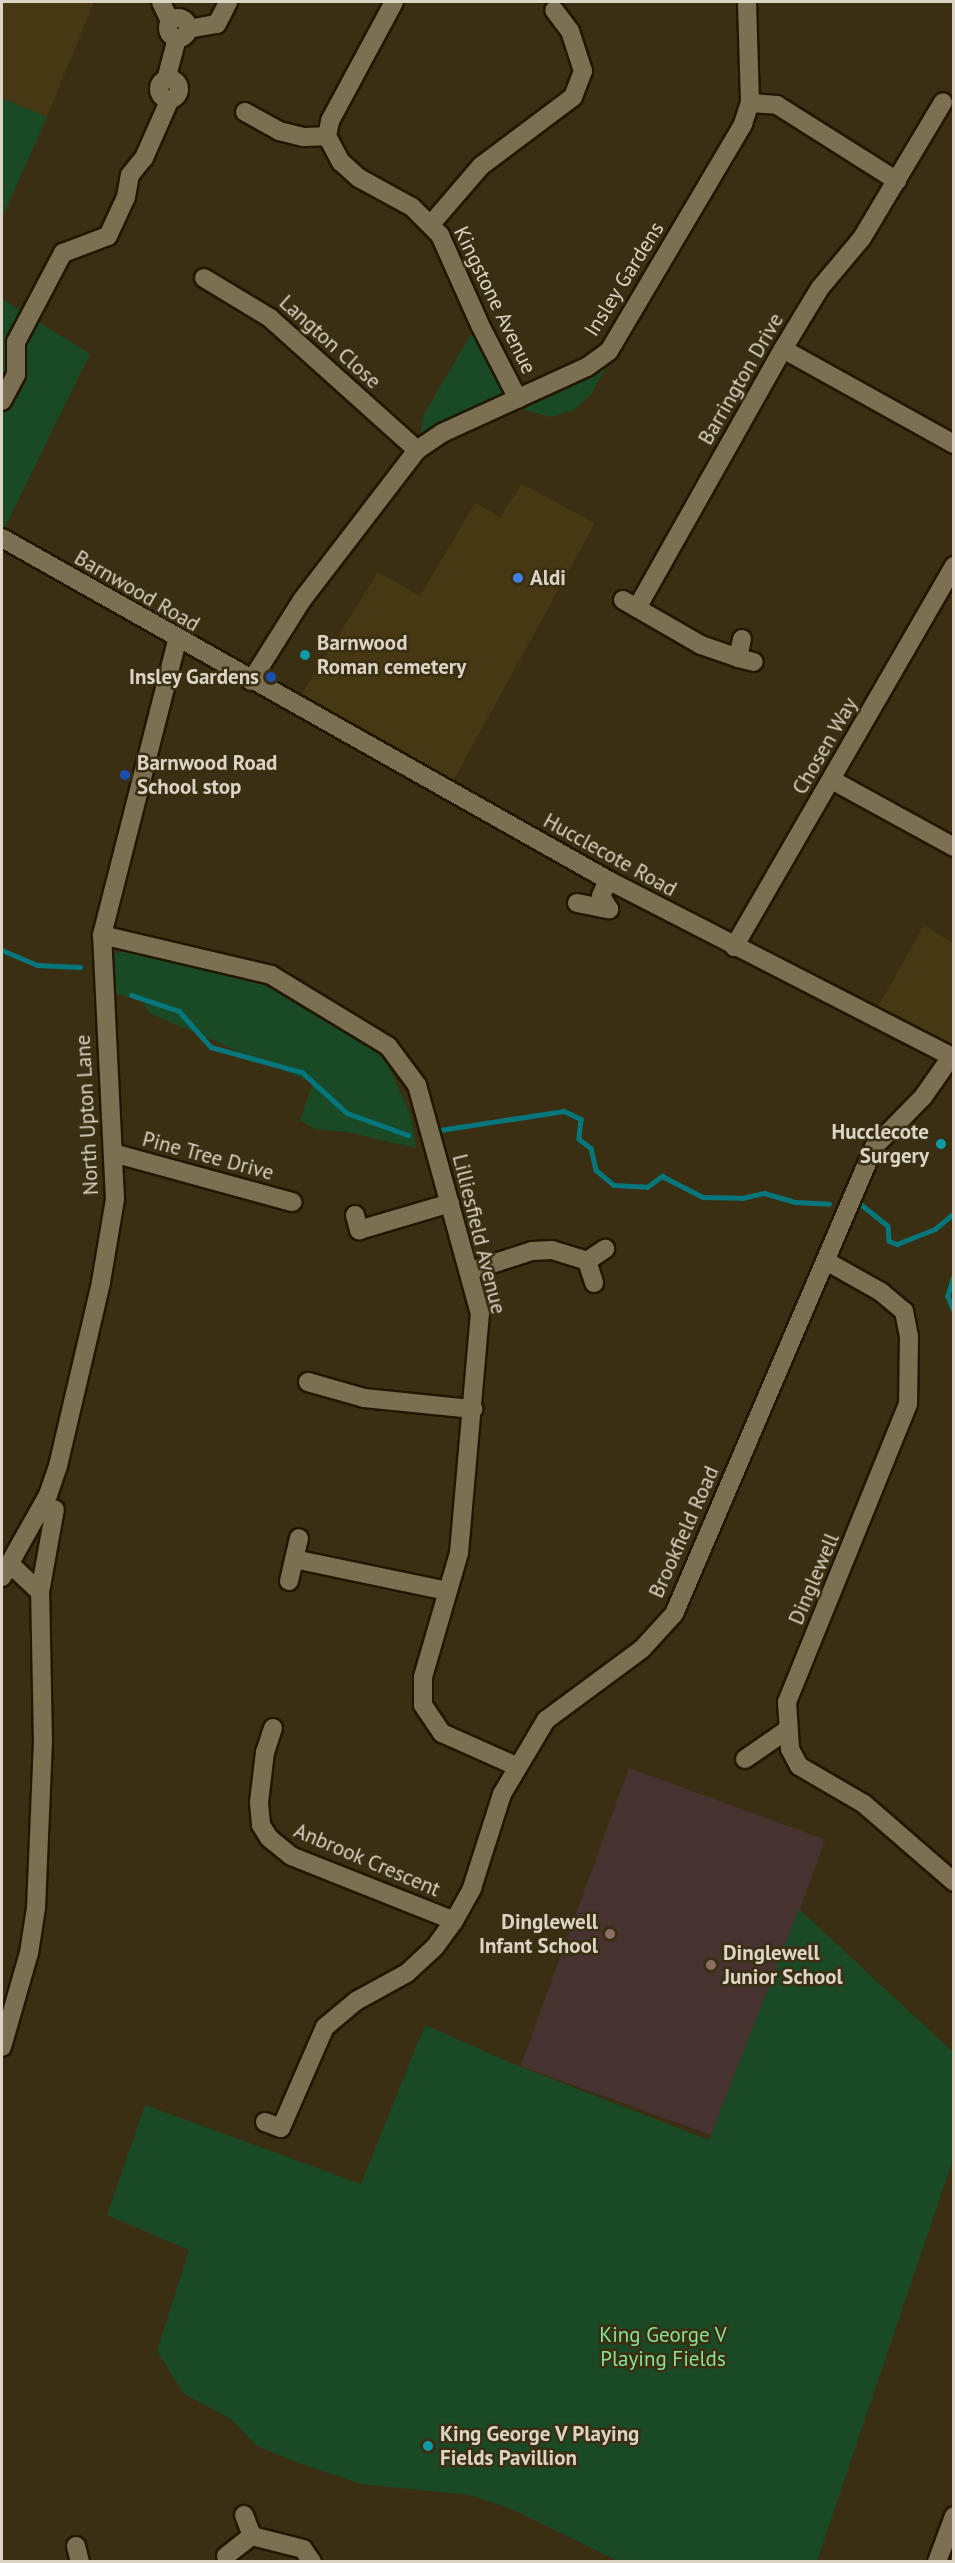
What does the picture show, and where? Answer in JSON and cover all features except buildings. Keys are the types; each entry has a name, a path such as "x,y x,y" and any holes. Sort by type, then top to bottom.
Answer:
{"street":[{"path":"2,401 16,375 16,342 63,253 108,236 126,197 130,176 144,158 170,99 179,88 174,81 166,80 179,29 161,2"},
{"path":"179,29 217,24 228,2"},
{"path":"246,112 279,131 327,136 330,120 394,2"},
{"name":"Insley Gardens","path":"251,681 302,600 417,450 442,434 586,367 609,351 743,124 750,103 747,2"},
{"path":"432,223 481,166 573,97 584,71 570,31 554,10"},
{"name":"Barrington Drive","path":"742,639 746,660 701,645 630,604 820,288 862,238 943,102"},
{"path":"750,103 777,105 897,181"},
{"name":"Kingstone Avenue","path":"327,136 341,162 359,178 412,207 432,223 518,399"},
{"name":"Langton Close","path":"204,278 270,318 417,450"},
{"path":"783,349 954,444"},
{"name":"Barnwood Road","path":"2,538 251,681"},
{"name":"Chosen Way","path":"734,947 954,566"},
{"name":"North Upton Lane","path":"6,1571 48,1495 75,1400 115,1199 102,935 177,640"},
{"name":"Hucclecote Road","path":"251,681 608,880 952,1058"},
{"path":"832,780 954,847"},
{"path":"577,903 609,909 602,896 608,880"},
{"name":"Lilliesfield Avenue","path":"102,935 271,975 388,1046 417,1085 480,1313 463,1522 447,1592 423,1677 423,1705 442,1733 516,1766"},
{"name":"Brookfield Road","path":"265,2122 281,2128 325,2027 356,2001 407,1973 435,1947 454,1921 472,1888 492,1818 516,1766 546,1720 561,1705 642,1648 674,1614 874,1147 923,1097 952,1058"},
{"name":"Pine Tree Drive","path":"113,1153 292,1202"},
{"path":"358,1230 450,1203"},
{"path":"587,1261 605,1249"},
{"path":"470,1271 532,1251 552,1250 587,1261"},
{"path":"587,1261 594,1283"},
{"name":"Dinglewell","path":"826,1262 881,1292 904,1311 909,1336 908,1404 787,1702 790,1749 799,1766 864,1804 954,1882"},
{"path":"308,1382 364,1398 473,1409"},
{"path":"2,2047 29,1953 36,1908 43,1732 40,1592 55,1509"},
{"path":"289,1581 299,1538"},
{"path":"294,1559 447,1592"},
{"path":"6,1571 40,1592"},
{"name":"Anbrook Crescent","path":"274,1729 260,1778 259,1802 261,1825 274,1844 291,1856 454,1921"},
{"path":"745,1759 788,1730"},
{"path":"244,2515 252,2536"},
{"path":"937,2562 954,2516"},
{"path":"226,2556 252,2536"},
{"path":"252,2536 303,2549 312,2562"}],"shaded area":[{"path":"2,2 94,2 47,117 2,98"},
{"path":"522,484 595,523 452,783 302,694 378,572 420,596 475,503 500,517"},
{"path":"924,925 953,943 953,1049 878,1007"},
{"path":"629,1768 825,1839 717,2137 521,2066"}],"green space":[{"path":"2,98 47,117 2,218"},
{"path":"2,299 90,354 4,529 2,527"},
{"path":"480,319 517,402 609,351 605,369 591,394 574,410 550,417 509,405 417,450 424,414"},
{"path":"140,948 263,980 382,1052 411,1116 416,1148 347,1132 314,1129 300,1120 313,1083 149,1013 143,1002 107,990 107,955"},
{"name":"King George V Playing Fields","path":"799,1909 954,2053 953,2159 817,2561 618,2561 514,2510 470,2495 361,2484 288,2459 256,2445 231,2419 184,2394 157,2351 189,2250 107,2215 145,2105 361,2184 425,2025 511,2063 709,2140"}],"waterway":[{"path":"2,950 37,965 80,967"},
{"path":"131,995 179,1011 211,1047 302,1072 347,1113 408,1135"},
{"path":"440,1130 564,1111 581,1119 579,1139 591,1148 596,1170 614,1185 647,1187 662,1176 703,1197 742,1198 764,1193 796,1202 829,1204"},
{"path":"862,1205 888,1226 889,1241 897,1244 935,1229 954,1213"},
{"path":"954,1276 948,1296 954,1311"}],"place":[{"name":"Aldi","path":"518,578"},
{"name":"Barnwood Roman cemetery","path":"305,655"},
{"name":"Insley Gardens","path":"271,677"},
{"name":"Barnwood Road School stop","path":"125,775"},
{"name":"Hucclecote Surgery","path":"941,1144"},
{"name":"Dinglewell Infant School","path":"610,1934"},
{"name":"Dinglewell Junior School","path":"711,1965"},
{"name":"King George V Playing Fields Pavillion","path":"428,2446"}]}
